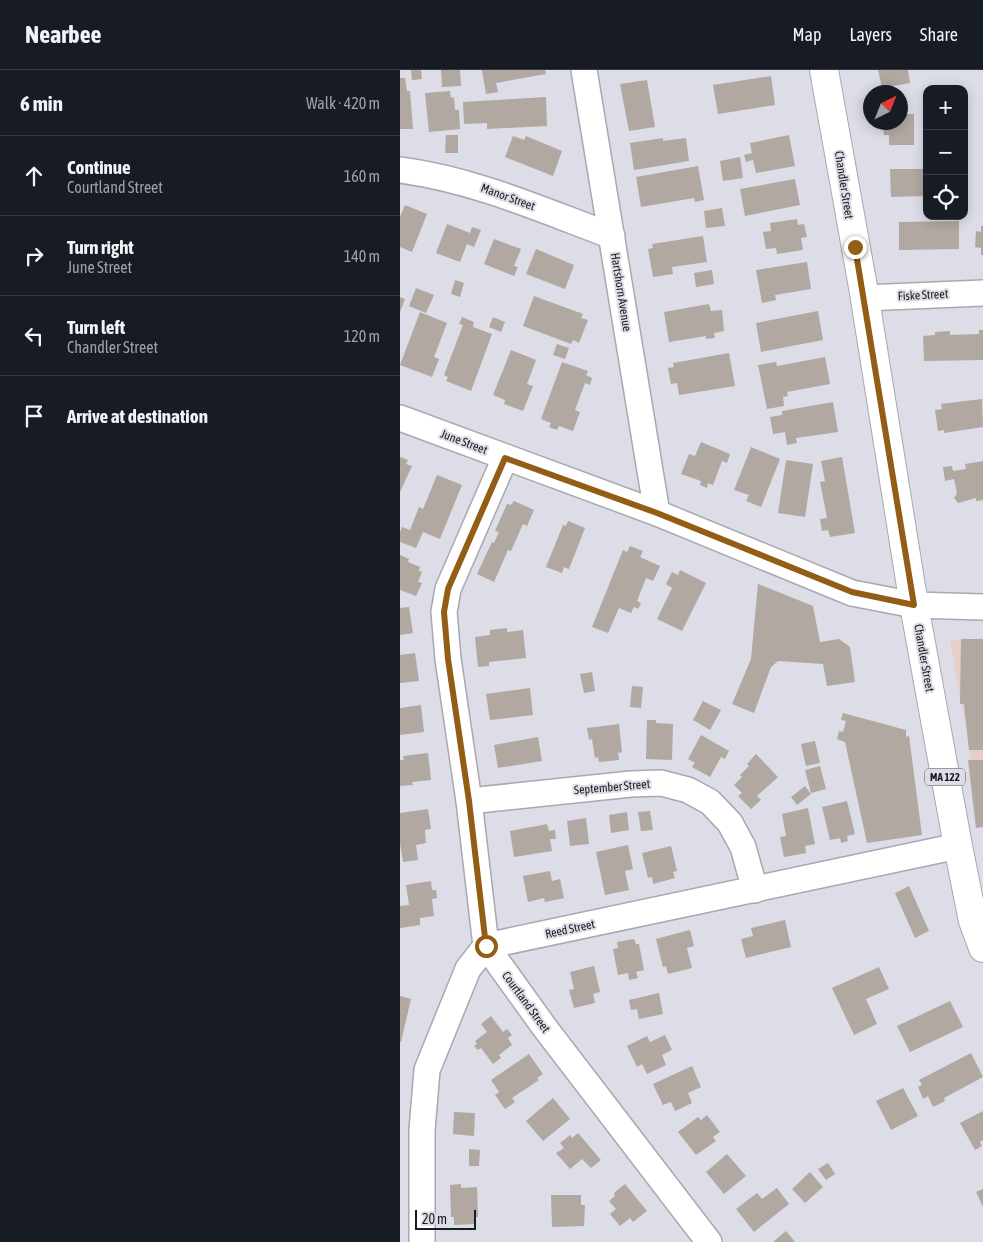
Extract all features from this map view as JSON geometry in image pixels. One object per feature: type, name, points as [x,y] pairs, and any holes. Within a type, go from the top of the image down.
[{"type":"main road","name":"Chandler Street","points":[[824,70],[864,298],[914,605],[973,921],[981,938]]},
{"type":"street","name":"Hartshorn Avenue","points":[[584,70],[657,513]]},
{"type":"street","name":"Manor Street","points":[[400,170],[443,176],[494,191],[612,236]]},
{"type":"street","name":"Fiske Street","points":[[864,298],[983,292]]},
{"type":"street","name":"June Street","points":[[400,418],[657,513],[852,592],[914,605],[983,607]]},
{"type":"street","name":"Courtland Street","points":[[505,458],[448,589],[444,612],[448,659],[469,801],[486,946],[704,1240]]},
{"type":"street","name":"September Street","points":[[469,801],[631,784],[662,783],[688,790],[710,802],[730,823],[742,847],[755,890]]},
{"type":"street","name":"Reed Street","points":[[486,946],[958,846]]},
{"type":"street","points":[[422,1242],[422,1130],[427,1070],[468,969],[486,946]]},
{"type":"shaded area","points":[[983,639],[983,824],[950,640]]},
{"type":"building","points":[[411,70],[421,70],[422,79],[412,80]]},
{"type":"building","points":[[441,70],[460,70],[461,86],[442,87]]},
{"type":"building","points":[[482,70],[545,70],[546,74],[496,83],[498,92],[486,94]]},
{"type":"building","points":[[878,70],[908,70],[910,83],[881,85]]},
{"type":"building","points":[[771,76],[775,105],[718,114],[713,85]]},
{"type":"building","points":[[400,78],[405,78],[407,91],[410,91],[413,129],[400,129]]},
{"type":"building","points":[[647,80],[655,127],[629,131],[620,84]]},
{"type":"building","points":[[450,91],[451,98],[454,97],[455,110],[459,110],[460,129],[429,132],[425,93]]},
{"type":"building","points":[[546,97],[547,126],[487,129],[487,123],[464,124],[463,102]]},
{"type":"building","points":[[908,114],[914,114],[914,145],[889,145],[889,135],[884,135],[884,130],[908,130]]},
{"type":"building","points":[[446,135],[458,135],[458,153],[445,153]]},
{"type":"building","points":[[789,135],[795,166],[756,173],[753,160],[746,162],[744,155],[752,153],[750,143]]},
{"type":"building","points":[[513,136],[524,140],[526,136],[562,151],[553,176],[505,157]]},
{"type":"building","points":[[663,138],[663,141],[686,138],[689,161],[634,170],[630,143]]},
{"type":"building","points":[[740,157],[743,178],[723,181],[720,161]]},
{"type":"building","points":[[698,166],[704,200],[695,202],[694,198],[641,207],[636,177]]},
{"type":"building","points":[[890,169],[923,169],[923,196],[891,197]]},
{"type":"building","points":[[795,179],[800,205],[745,216],[740,189]]},
{"type":"building","points":[[405,205],[427,214],[412,252],[400,247],[400,217]]},
{"type":"building","points":[[722,208],[725,226],[706,228],[704,211]]},
{"type":"building","points":[[797,219],[798,225],[804,224],[807,237],[801,238],[803,250],[777,254],[776,248],[766,249],[763,232],[771,231],[770,223]]},
{"type":"building","points":[[959,221],[959,249],[899,250],[899,222]]},
{"type":"building","points":[[447,224],[470,233],[472,227],[481,230],[474,247],[467,244],[460,262],[436,253]]},
{"type":"building","points":[[981,226],[983,226],[983,255],[981,255],[981,248],[975,247],[976,231],[981,232]]},
{"type":"building","points":[[703,236],[707,262],[672,267],[673,274],[653,277],[648,249],[653,248],[652,244]]},
{"type":"building","points":[[494,239],[521,249],[514,266],[518,267],[514,276],[484,264]]},
{"type":"building","points":[[536,249],[574,265],[565,289],[526,274]]},
{"type":"building","points":[[807,262],[811,289],[775,295],[776,300],[762,303],[756,270]]},
{"type":"building","points":[[712,270],[714,284],[696,287],[694,273]]},
{"type":"building","points":[[455,280],[464,283],[460,297],[451,294]]},
{"type":"building","points":[[416,288],[434,295],[426,313],[409,306]]},
{"type":"building","points":[[534,296],[583,314],[581,318],[588,320],[579,343],[573,340],[571,344],[523,326]]},
{"type":"building","points":[[400,297],[405,299],[400,312]]},
{"type":"building","points":[[709,304],[711,311],[722,310],[724,331],[714,333],[715,338],[706,339],[706,336],[669,342],[664,312]]},
{"type":"building","points":[[818,311],[823,340],[761,352],[756,323]]},
{"type":"building","points":[[420,312],[447,323],[434,357],[439,359],[432,377],[400,365]]},
{"type":"building","points":[[462,317],[474,322],[473,327],[492,334],[471,391],[446,381],[448,377],[444,375],[463,325],[459,324]]},
{"type":"building","points":[[493,317],[505,322],[501,332],[489,327]]},
{"type":"building","points":[[979,330],[983,330],[983,360],[924,361],[923,336],[935,335],[935,332],[950,331],[950,335],[979,334]]},
{"type":"building","points":[[557,344],[569,348],[565,359],[553,355]]},
{"type":"building","points":[[511,350],[536,360],[527,384],[533,386],[523,411],[504,404],[505,400],[493,395]]},
{"type":"building","points":[[729,353],[735,386],[679,395],[677,383],[671,384],[668,368],[674,367],[673,363]]},
{"type":"building","points":[[825,357],[830,384],[787,392],[788,396],[783,397],[784,406],[767,409],[758,365],[776,362],[777,366]]},
{"type":"building","points":[[562,362],[588,371],[586,375],[592,378],[590,385],[585,383],[575,410],[580,412],[573,431],[559,426],[557,430],[549,427],[551,423],[541,419]]},
{"type":"building","points":[[982,399],[983,427],[944,433],[944,430],[938,431],[935,410],[942,409],[941,404]]},
{"type":"building","points":[[833,402],[838,432],[796,438],[797,443],[787,445],[785,432],[773,434],[770,417],[782,415],[782,411]]},
{"type":"building","points":[[701,442],[730,454],[727,463],[722,461],[713,485],[708,483],[707,488],[700,485],[701,481],[681,474],[689,454],[695,456]]},
{"type":"building","points":[[751,447],[780,459],[761,507],[746,501],[749,495],[734,490]]},
{"type":"building","points":[[400,457],[408,460],[406,464],[412,466],[400,492]]},
{"type":"building","points":[[842,457],[855,533],[830,537],[828,530],[822,531],[820,519],[827,518],[820,482],[825,481],[821,461]]},
{"type":"building","points":[[786,460],[813,464],[805,517],[778,513]]},
{"type":"building","points":[[983,461],[983,500],[976,501],[976,498],[958,503],[954,498],[957,493],[954,479],[945,481],[943,467],[952,466],[953,471],[966,469],[965,464]]},
{"type":"building","points":[[437,475],[462,485],[440,539],[423,532],[416,548],[400,542],[402,527],[410,530],[419,507],[423,509]]},
{"type":"building","points":[[514,501],[534,510],[527,526],[523,524],[511,551],[508,550],[494,582],[477,574],[492,542],[494,543],[499,532],[495,531],[507,504],[511,505]]},
{"type":"building","points":[[568,521],[585,528],[569,569],[564,567],[562,573],[546,567],[563,525],[566,526]]},
{"type":"building","points":[[630,546],[643,551],[640,557],[660,566],[653,581],[646,578],[637,601],[641,603],[638,609],[634,607],[631,613],[619,608],[608,633],[592,627],[623,550],[627,552]]},
{"type":"building","points":[[400,555],[409,559],[408,562],[420,567],[419,571],[422,572],[418,582],[422,583],[416,596],[400,590]]},
{"type":"building","points":[[680,570],[706,583],[682,631],[657,619],[672,588],[666,584],[672,572],[678,575]]},
{"type":"building","points":[[758,584],[813,606],[820,642],[839,639],[850,647],[855,682],[827,686],[823,664],[778,661],[771,667],[754,713],[732,704],[751,659]]},
{"type":"building","points":[[409,607],[413,633],[400,635],[400,608]]},
{"type":"building","points":[[507,628],[507,632],[523,630],[526,658],[489,662],[489,666],[478,667],[475,637],[490,635],[490,630]]},
{"type":"building","points":[[961,639],[983,639],[983,750],[969,750],[964,704],[960,704]]},
{"type":"building","points":[[415,653],[419,681],[400,683],[400,655]]},
{"type":"building","points":[[592,672],[595,691],[584,693],[580,674]]},
{"type":"building","points":[[632,686],[643,687],[641,708],[630,707]]},
{"type":"building","points":[[530,688],[533,715],[490,720],[486,694]]},
{"type":"building","points":[[703,701],[721,710],[710,730],[693,720]]},
{"type":"building","points":[[421,705],[424,732],[400,735],[400,708]]},
{"type":"building","points":[[843,713],[906,730],[906,737],[909,736],[922,835],[867,843],[845,742],[837,739],[839,731],[843,732],[846,721],[841,720]]},
{"type":"building","points":[[647,720],[656,720],[656,723],[673,724],[672,760],[646,759]]},
{"type":"building","points":[[619,724],[622,752],[618,753],[619,760],[599,762],[598,757],[595,758],[592,739],[589,740],[587,728]]},
{"type":"building","points":[[701,735],[729,751],[725,759],[721,757],[710,777],[692,767],[695,763],[688,759]]},
{"type":"building","points":[[538,737],[542,761],[498,768],[494,745]]},
{"type":"building","points":[[815,741],[820,763],[806,766],[801,744]]},
{"type":"building","points":[[428,753],[431,780],[412,782],[413,785],[400,786],[400,760],[404,760],[403,756]]},
{"type":"building","points":[[756,754],[778,777],[757,796],[761,800],[751,809],[738,796],[742,793],[734,785],[742,777],[740,775],[749,766],[747,764]]},
{"type":"building","points":[[968,760],[983,760],[983,827],[976,828]]},
{"type":"building","points":[[820,766],[826,789],[811,793],[805,770]]},
{"type":"building","points":[[805,786],[811,794],[797,805],[791,797]]},
{"type":"building","points":[[847,801],[855,834],[847,836],[848,841],[841,843],[840,838],[830,840],[822,807]]},
{"type":"building","points":[[808,808],[815,844],[805,846],[806,853],[784,857],[780,837],[786,836],[782,814]]},
{"type":"building","points":[[428,809],[431,829],[425,830],[426,843],[416,845],[418,860],[403,862],[400,843],[400,813]]},
{"type":"building","points":[[650,811],[653,830],[641,831],[638,812]]},
{"type":"building","points":[[627,812],[629,830],[611,833],[609,815]]},
{"type":"building","points":[[586,818],[589,844],[570,846],[567,821]]},
{"type":"building","points":[[547,824],[549,831],[555,830],[556,839],[550,839],[552,851],[514,857],[510,831]]},
{"type":"building","points":[[628,845],[633,869],[625,871],[629,890],[605,895],[596,852]]},
{"type":"building","points":[[671,846],[677,871],[673,872],[675,878],[653,884],[652,877],[648,878],[642,853]]},
{"type":"building","points":[[550,871],[552,881],[560,879],[564,898],[545,902],[544,898],[528,902],[523,876]]},
{"type":"building","points":[[431,881],[432,890],[436,890],[437,898],[432,899],[434,916],[420,918],[420,925],[400,928],[400,906],[409,905],[406,885]]},
{"type":"building","points":[[909,886],[929,931],[915,938],[895,893]]},
{"type":"building","points":[[785,920],[791,947],[746,958],[741,939],[753,936],[751,928]]},
{"type":"building","points":[[690,930],[694,946],[687,948],[692,968],[668,974],[666,966],[663,967],[656,939]]},
{"type":"building","points":[[634,939],[636,944],[639,944],[644,970],[636,972],[638,978],[629,980],[628,973],[618,975],[613,949],[618,948],[617,942]]},
{"type":"building","points":[[594,966],[600,992],[593,994],[595,1003],[574,1008],[569,990],[574,989],[570,972]]},
{"type":"building","points":[[879,967],[889,989],[866,999],[877,1024],[854,1035],[832,988]]},
{"type":"building","points":[[659,993],[663,1014],[639,1019],[637,1009],[631,1010],[629,1000]]},
{"type":"building","points":[[400,996],[411,999],[401,1042],[400,1042]]},
{"type":"building","points":[[950,1001],[963,1027],[910,1052],[897,1026]]},
{"type":"building","points":[[491,1016],[503,1032],[507,1029],[512,1035],[508,1038],[512,1045],[499,1055],[501,1058],[493,1064],[481,1048],[478,1050],[474,1046],[477,1044],[475,1041],[487,1032],[481,1024]]},
{"type":"building","points":[[665,1035],[672,1050],[662,1055],[666,1065],[647,1074],[642,1064],[637,1067],[627,1046],[647,1036],[650,1042]]},
{"type":"building","points":[[971,1053],[983,1077],[944,1098],[945,1101],[933,1107],[928,1096],[923,1099],[918,1087],[922,1085],[919,1080]]},
{"type":"building","points":[[529,1054],[543,1074],[537,1078],[539,1080],[512,1098],[515,1102],[505,1109],[495,1095],[499,1092],[491,1080]]},
{"type":"building","points":[[692,1066],[701,1087],[688,1093],[692,1103],[675,1111],[671,1102],[663,1105],[653,1084]]},
{"type":"building","points":[[903,1088],[918,1116],[891,1130],[876,1101]]},
{"type":"building","points":[[553,1098],[570,1119],[543,1141],[526,1121]]},
{"type":"building","points":[[983,1111],[983,1140],[980,1142],[982,1146],[975,1150],[960,1123]]},
{"type":"building","points":[[454,1112],[475,1113],[474,1136],[453,1134]]},
{"type":"building","points":[[707,1115],[720,1132],[713,1137],[716,1141],[696,1155],[678,1132],[698,1117],[701,1120]]},
{"type":"building","points":[[578,1133],[601,1160],[591,1168],[582,1159],[570,1169],[556,1153],[564,1148],[560,1143],[570,1135],[572,1138]]},
{"type":"building","points":[[469,1149],[480,1150],[479,1166],[469,1166]]},
{"type":"building","points":[[727,1154],[746,1176],[724,1194],[706,1172]]},
{"type":"building","points":[[828,1163],[835,1174],[826,1180],[818,1169]]},
{"type":"building","points":[[810,1172],[823,1187],[805,1203],[792,1189]]},
{"type":"building","points":[[461,1184],[461,1188],[477,1187],[478,1217],[475,1217],[475,1224],[454,1225],[454,1217],[451,1217],[450,1185]]},
{"type":"building","points":[[625,1184],[647,1211],[633,1222],[630,1218],[620,1226],[610,1214],[616,1209],[609,1201],[615,1196],[614,1193]]},
{"type":"building","points":[[777,1188],[789,1204],[754,1232],[736,1209],[757,1193],[762,1199]]},
{"type":"building","points":[[983,1189],[983,1207],[976,1192]]},
{"type":"building","points":[[551,1195],[581,1195],[581,1205],[585,1205],[584,1226],[552,1227]]},
{"type":"building","points":[[786,1231],[795,1242],[773,1242]]},
{"type":"route","points":[[486,946],[469,801],[448,659],[444,612],[448,589],[505,458],[657,513],[852,592],[914,605],[855,247]]}]
